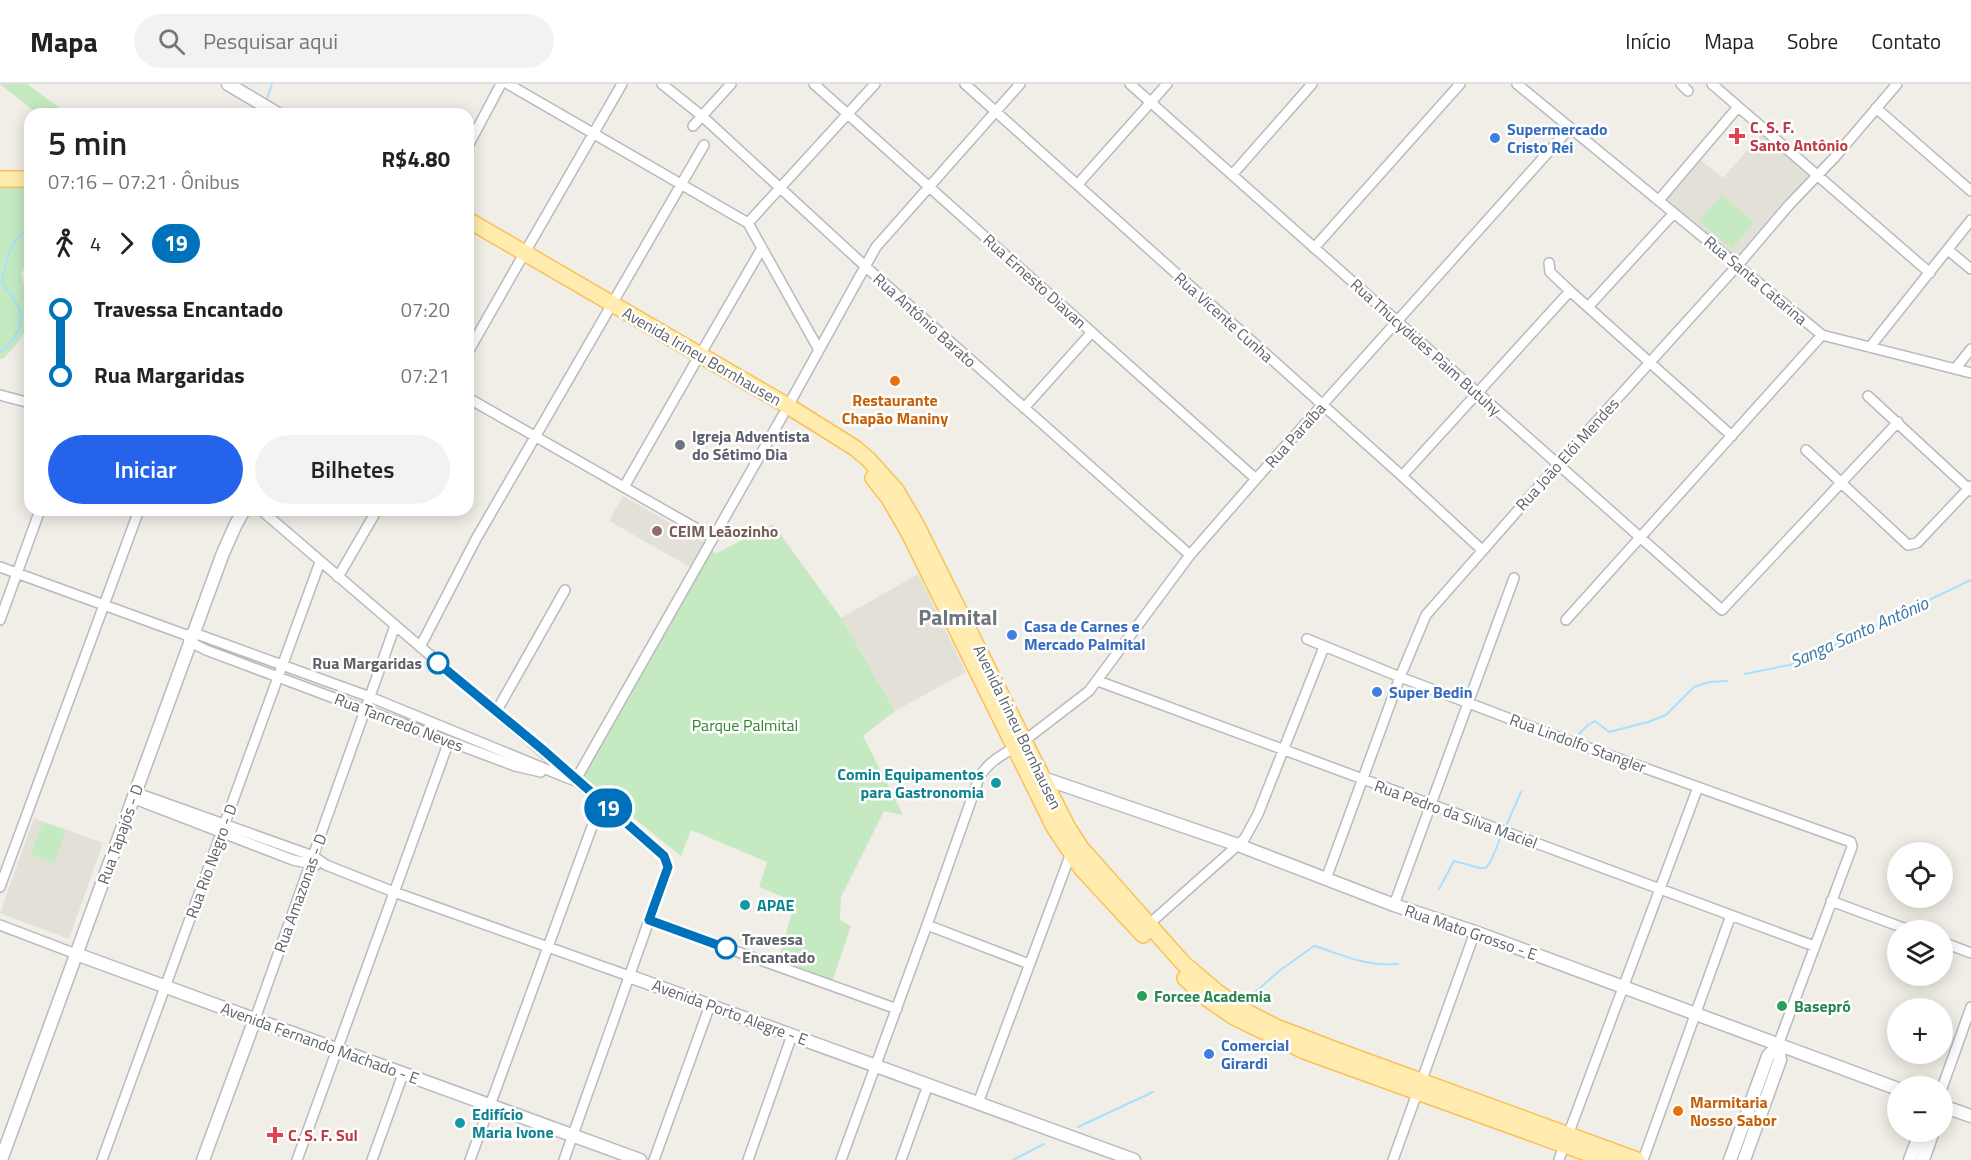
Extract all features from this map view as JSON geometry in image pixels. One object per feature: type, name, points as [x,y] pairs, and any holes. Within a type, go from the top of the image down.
[{"type":"main road","points":[[0,179],[24,179]]},
{"type":"main road","name":"Avenida Irineu Bornhausen","points":[[474,224],[523,257]]},
{"type":"main road","name":"Avenida Irineu Bornhausen","points":[[474,231],[523,257],[785,410],[862,466],[888,497],[908,531],[1037,780],[1068,828],[1176,970],[1208,999],[1234,1017],[1315,1056],[1419,1087],[1566,1140]]},
{"type":"main road","name":"Avenida Irineu Bornhausen","points":[[1037,780],[1054,826],[1071,853],[1145,929]]},
{"type":"main road","points":[[1566,1140],[1606,1160]]},
{"type":"main road","points":[[1566,1140],[1638,1160]]},
{"type":"street","points":[[228,84],[268,108]]},
{"type":"street","points":[[474,135],[501,84]]},
{"type":"street","points":[[508,84],[748,223],[819,350]]},
{"type":"street","points":[[474,342],[622,84]]},
{"type":"street","name":"Rua Antônio Barato","points":[[662,84],[702,116],[866,267],[1190,555]]},
{"type":"street","points":[[693,126],[731,84]]},
{"type":"street","name":"Rua Ernesto Diavan","points":[[814,84],[1256,478]]},
{"type":"street","points":[[748,223],[875,84]]},
{"type":"street","name":"Rua Vicente Cunha","points":[[964,84],[1078,184],[1482,550]]},
{"type":"street","points":[[575,781],[876,247],[1020,84]]},
{"type":"street","name":"Rua Thucydides Paim Butuhy","points":[[1130,84],[1722,610],[1841,482]]},
{"type":"street","points":[[1078,184],[1167,84]]},
{"type":"street","points":[[1232,175],[1312,84]]},
{"type":"street","points":[[1314,248],[1460,84]]},
{"type":"street","name":"Rua Santa Catarina","points":[[1517,84],[1822,335],[1842,342],[1971,373]]},
{"type":"street","points":[[1681,84],[1689,91]]},
{"type":"street","points":[[1712,84],[1930,273]]},
{"type":"street","name":"Rua João Elói Mendes","points":[[1326,879],[1400,677],[1426,615],[1897,84]]},
{"type":"street","points":[[1659,200],[1738,107]]},
{"type":"street","points":[[1876,108],[1971,191]]},
{"type":"street","name":"Rua Paraíba","points":[[841,1160],[983,769],[1019,745],[1089,691],[1190,555],[1256,478],[1569,129]]},
{"type":"street","points":[[420,647],[476,539],[704,145]]},
{"type":"street","points":[[1588,307],[1674,213]]},
{"type":"street","points":[[1870,347],[1971,220]]},
{"type":"street","points":[[624,487],[762,248]]},
{"type":"street","points":[[1948,250],[1971,269]]},
{"type":"street","points":[[1549,263],[1550,272],[1570,291],[1732,436]]},
{"type":"street","points":[[1402,476],[1570,291]]},
{"type":"street","points":[[1024,408],[1092,332]]},
{"type":"street","points":[[1566,620],[1822,335]]},
{"type":"street","points":[[1955,369],[1971,349]]},
{"type":"street","points":[[0,395],[24,401]]},
{"type":"street","points":[[1806,450],[1908,545],[1917,543],[1970,489],[1868,396]]},
{"type":"street","points":[[474,401],[713,538]]},
{"type":"street","points":[[1841,482],[1898,422]]},
{"type":"street","points":[[0,621],[38,516]]},
{"type":"street","points":[[0,888],[137,516]]},
{"type":"street","name":"Rua Tapajós - D","points":[[1,1160],[190,637],[227,543],[241,516]]},
{"type":"street","points":[[268,516],[664,856],[668,867],[564,1160]]},
{"type":"street","points":[[338,578],[374,516]]},
{"type":"street","name":"Rua Rio Negro - D","points":[[102,1160],[320,562]]},
{"type":"street","name":"Rua Tancredo Neves","points":[[0,567],[190,637],[279,676],[515,766],[575,781]]},
{"type":"street","points":[[1394,905],[1514,578]]},
{"type":"street","points":[[496,712],[564,590]]},
{"type":"street","name":"Rua Amazonas - D","points":[[203,1160],[396,626]]},
{"type":"street","name":"Rua Tancredo Neves","points":[[190,637],[283,665],[575,781]]},
{"type":"street","name":"Rua Lindolfo Stangler","points":[[1307,639],[1400,677],[1851,842],[1852,847],[1831,901]]},
{"type":"street","points":[[1145,929],[1245,838],[1258,814],[1324,647]]},
{"type":"street","name":"Rua Pedro da Silva Maciel","points":[[1098,681],[1814,946]]},
{"type":"street","points":[[297,1160],[449,741]]},
{"type":"street","points":[[532,764],[542,749]]},
{"type":"street","name":"Rua Mato Grosso - E","points":[[1037,780],[1238,845],[1394,905],[1475,932],[1887,1085]]},
{"type":"street","points":[[1559,1160],[1698,787]]},
{"type":"street","name":"Avenida Porto Alegre - E","points":[[133,795],[225,823],[311,860]]},
{"type":"street","name":"Avenida Porto Alegre - E","points":[[133,795],[221,834],[326,865],[394,892],[1134,1160]]},
{"type":"street","points":[[470,1160],[601,802]]},
{"type":"street","points":[[978,1103],[1071,853]]},
{"type":"street","points":[[1744,1160],[1768,1056],[1778,1045],[1831,901],[1887,922]]},
{"type":"street","points":[[1643,1160],[1731,915]]},
{"type":"street","points":[[649,920],[897,1009]]},
{"type":"street","name":"Avenida Fernando Machado - E","points":[[0,925],[640,1160]]},
{"type":"street","points":[[927,925],[1029,964]]},
{"type":"street","points":[[1394,1160],[1475,932]]},
{"type":"street","points":[[1953,946],[1971,953]]},
{"type":"street","points":[[654,1160],[710,1005]]},
{"type":"street","points":[[1946,1076],[1971,1007]]},
{"type":"street","points":[[748,1160],[792,1035]]},
{"type":"street","points":[[372,1160],[403,1074]]},
{"type":"street","points":[[901,1160],[928,1085]]},
{"type":"street","points":[[1953,1109],[1971,1116]]},
{"type":"street","points":[[1730,1160],[1753,1117]]},
{"type":"street","points":[[1910,1160],[1917,1142]]},
{"type":"street","points":[[1923,1160],[1929,1142]]},
{"type":"shaded area","points":[[1764,131],[1813,174],[1738,261],[1665,198],[1699,159],[1723,178]]},
{"type":"shaded area","name":"CEIM Leãozinho","points":[[623,496],[704,542],[690,567],[609,521]]},
{"type":"shaded area","points":[[918,574],[966,672],[895,711],[841,618]]},
{"type":"shaded area","points":[[34,818],[103,843],[69,939],[0,913]]},
{"type":"green space","points":[[0,84],[27,84],[60,108],[30,108]]},
{"type":"green space","points":[[0,180],[24,181],[24,266],[21,274],[24,284],[24,333],[4,358],[0,359]]},
{"type":"green space","points":[[1722,195],[1754,222],[1732,249],[1699,221]]},
{"type":"green space","name":"Parque Palmital","points":[[773,524],[841,618],[895,711],[863,736],[903,815],[884,811],[841,897],[840,920],[851,926],[832,982],[778,961],[795,902],[759,887],[767,862],[691,830],[681,856],[582,776],[710,551],[717,553]]},
{"type":"green space","points":[[43,822],[66,830],[54,863],[31,854]]},
{"type":"waterway","points":[[267,99],[272,84]]},
{"type":"waterway","points":[[0,352],[14,338],[21,319],[19,307],[2,283],[12,246],[24,232]]},
{"type":"waterway","name":"Sanga Santo Antônio","points":[[1745,674],[1798,663],[1971,580]]},
{"type":"waterway","name":"Sanga Santo Antônio","points":[[1577,736],[1595,721],[1609,732],[1648,722],[1666,715],[1694,687],[1709,682],[1727,681]]},
{"type":"waterway","name":"Sanga Santo Antônio","points":[[1506,826],[1521,792]]},
{"type":"waterway","name":"Sanga Santo Antônio","points":[[1439,889],[1454,861],[1486,868],[1501,836]]},
{"type":"waterway","name":"Sanga Santo Antônio","points":[[1245,998],[1314,946],[1355,960],[1375,964],[1398,964]]},
{"type":"waterway","name":"Sanga Santo Antônio","points":[[1078,1127],[1153,1092]]},
{"type":"waterway","name":"Sanga Santo Antônio","points":[[1013,1160],[1044,1144]]},
{"type":"bus line","name":"19","points":[[438,663],[542,749],[575,781],[664,856],[668,867],[649,920],[726,948]]},
{"type":"place","name":"C. S. F. Santo Antônio","points":[[1737,136]]},
{"type":"place","name":"Supermercado Cristo Rei","points":[[1495,138]]},
{"type":"place","name":"Restaurante Chapão Maniny","points":[[895,381]]},
{"type":"place","name":"Igreja Adventista do Sétimo Dia","points":[[680,445]]},
{"type":"place","name":"CEIM Leãozinho","points":[[657,531]]},
{"type":"place","name":"Casa de Carnes e Mercado Palmital","points":[[1012,635]]},
{"type":"place","name":"Rua Margaridas","points":[[438,663]]},
{"type":"place","name":"Super Bedin","points":[[1377,692]]},
{"type":"place","name":"Comin Equipamentos para Gastronomia","points":[[996,783]]},
{"type":"place","name":"APAE","points":[[745,905]]},
{"type":"place","name":"Travessa Encantado","points":[[726,948]]},
{"type":"place","name":"Forcee Academia","points":[[1142,996]]},
{"type":"place","name":"Basepró","points":[[1782,1006]]},
{"type":"place","name":"Comercial Girardi","points":[[1209,1054]]},
{"type":"place","name":"Marmitaria Nosso Sabor","points":[[1678,1111]]},
{"type":"place","name":"Edifício Maria Ivone","points":[[460,1123]]},
{"type":"place","name":"C. S. F. Sul","points":[[275,1135]]},
{"type":"district","name":"Palmital","points":[[958,617]]}]
